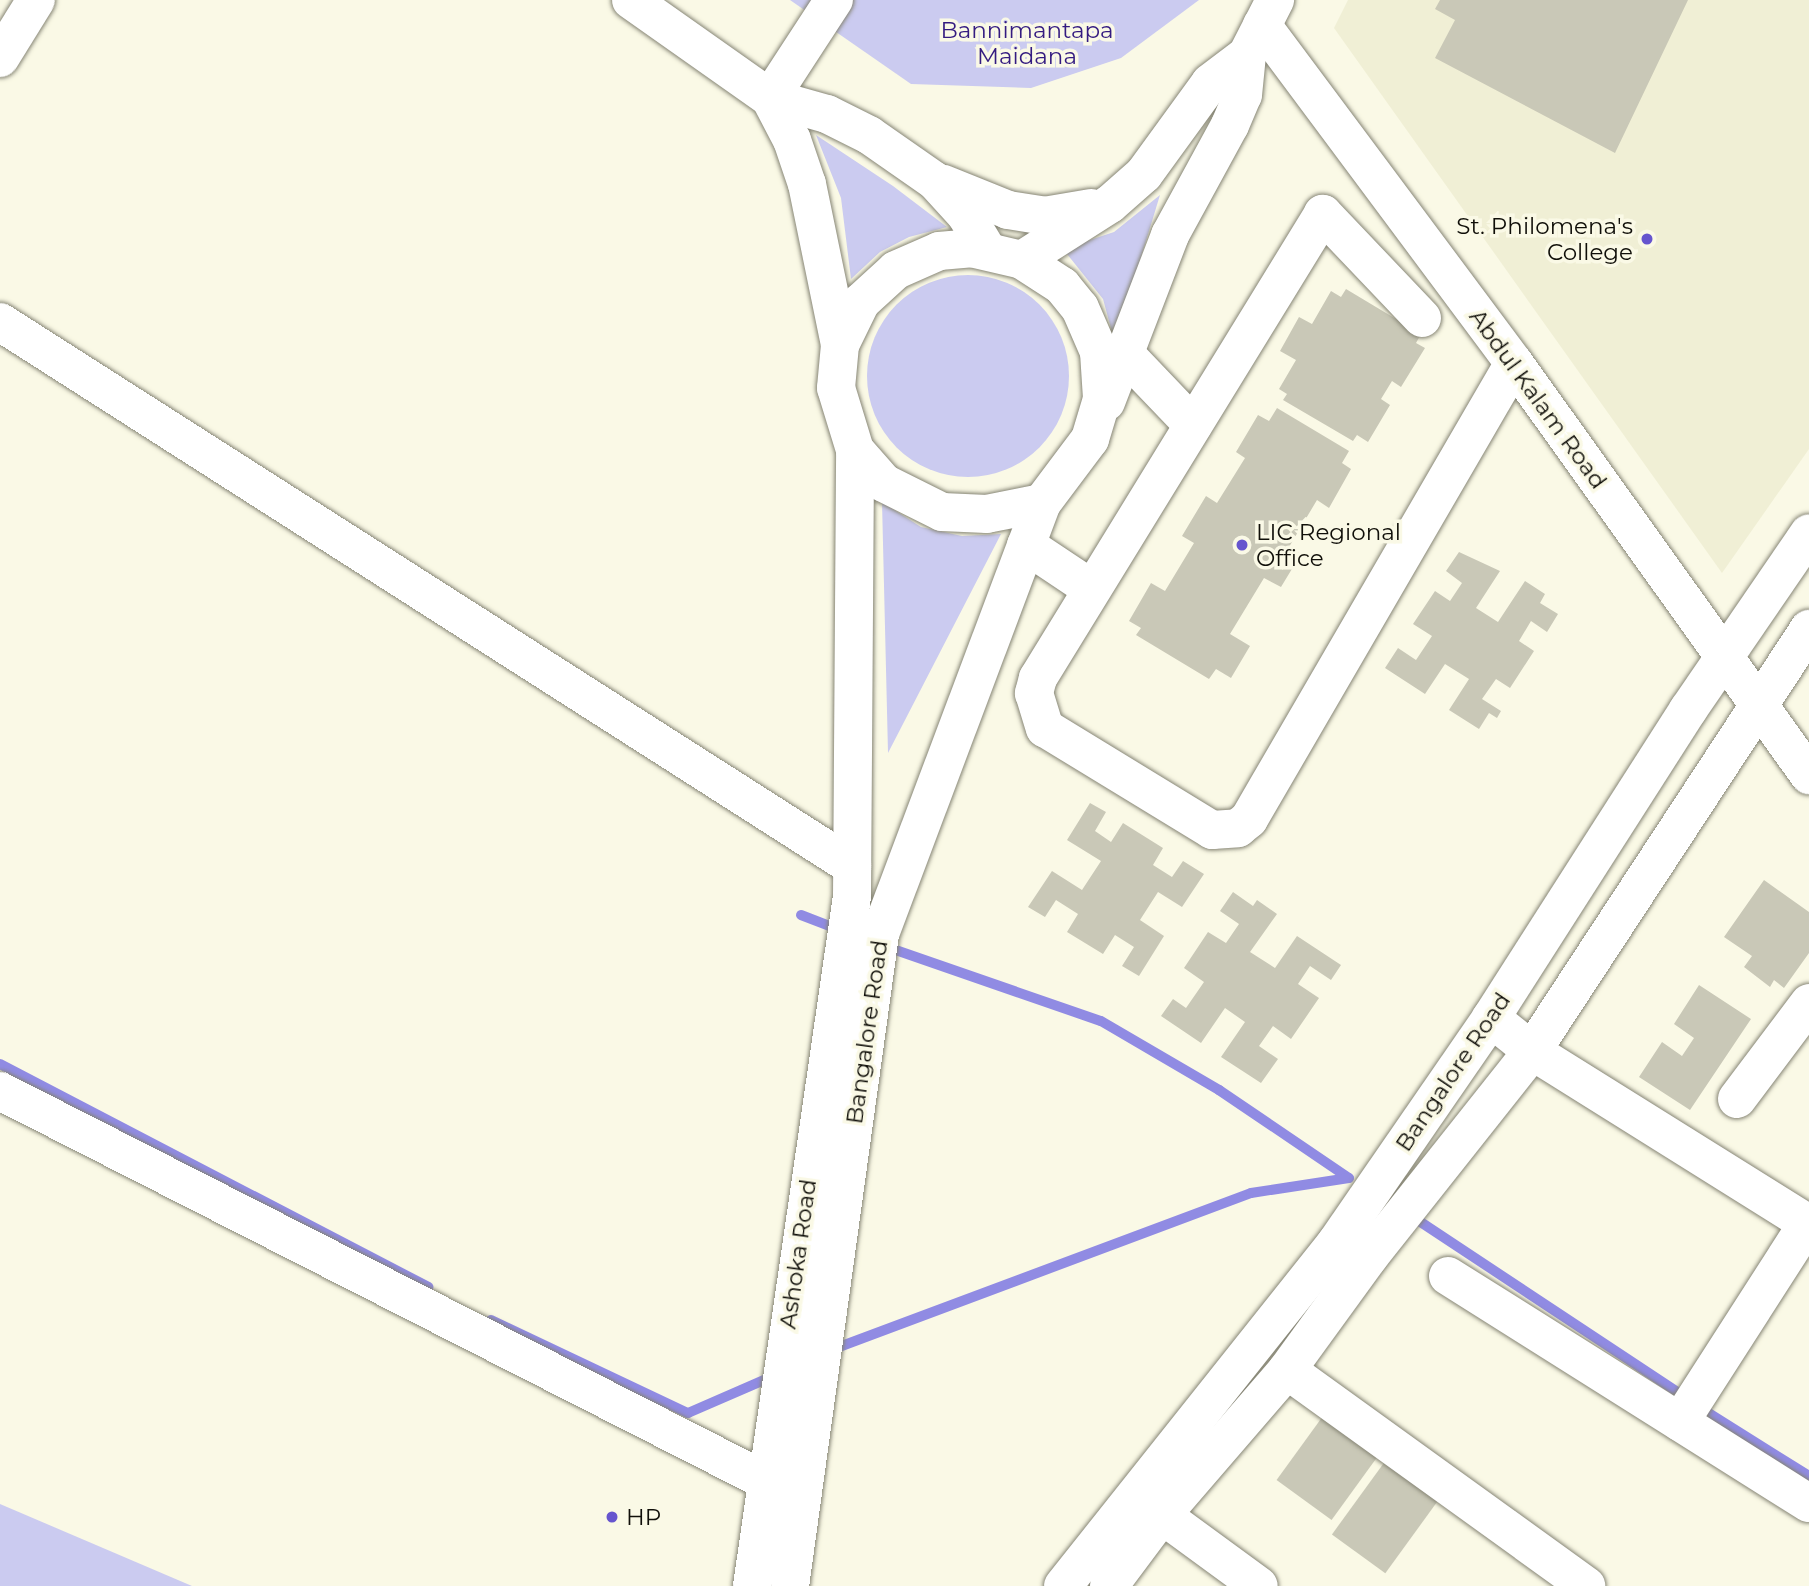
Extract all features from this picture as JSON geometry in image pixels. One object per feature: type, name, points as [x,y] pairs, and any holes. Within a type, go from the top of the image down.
[{"type":"main road","points":[[0,58],[36,0]]},
{"type":"main road","points":[[631,0],[770,98],[827,114],[869,135],[935,181],[1004,255],[1062,286],[1080,308],[1100,352],[1102,399],[1090,439]]},
{"type":"main road","points":[[770,98],[834,0]]},
{"type":"main road","points":[[840,345],[861,302],[896,270],[939,251],[1004,255],[1110,204],[1144,174],[1210,83],[1261,27]]},
{"type":"main road","points":[[1090,439],[1126,355],[1170,235],[1230,125],[1242,95],[1261,27]]},
{"type":"main road","name":"Abdul Kalam Road","points":[[1261,27],[1514,363],[1723,659],[1809,775]]},
{"type":"main road","points":[[770,98],[792,140],[807,184],[840,345],[836,388],[855,450],[852,866],[862,941]]},
{"type":"main road","points":[[935,181],[1008,210],[1044,216],[1110,204]]},
{"type":"main road","points":[[1422,318],[1323,214],[1038,678],[1034,692],[1045,728],[1212,830],[1238,828],[1250,819],[1514,363]]},
{"type":"main road","points":[[0,321],[852,866]]},
{"type":"main road","points":[[1126,355],[1193,425]]},
{"type":"main road","name":"Bangalore Road","points":[[790,1586],[821,1354],[862,941],[1042,503],[1090,439]]},
{"type":"main road","points":[[855,450],[884,483],[942,512],[988,514],[1042,503]]},
{"type":"main road","name":"Bangalore Road","points":[[1069,1584],[1287,1370],[1353,1250],[1396,1155],[1491,1018],[1723,659],[1809,533]]},
{"type":"main road","points":[[1026,545],[1092,589]]},
{"type":"main road","name":"Bangalore Road","points":[[1109,1586],[1148,1505],[1250,1356],[1353,1250],[1436,1174],[1532,1051],[1809,629]]},
{"type":"main road","name":"Ashoka Road","points":[[752,1586],[830,1026],[862,941]]},
{"type":"main road","points":[[1737,1099],[1805,1015]]},
{"type":"main road","points":[[1491,1018],[1532,1051],[1808,1223],[1680,1422]]},
{"type":"main road","points":[[0,1091],[766,1481]]},
{"type":"main road","points":[[1448,1276],[1809,1503]]},
{"type":"main road","points":[[1287,1370],[1586,1586]]},
{"type":"main road","points":[[1148,1505],[1259,1586]]},
{"type":"shaded area","name":"St. Philomena's College","points":[[1348,0],[1809,0],[1809,449],[1722,573],[1334,28]]},
{"type":"green space","name":"Bannimantapa Maidana","points":[[790,0],[1199,0],[1121,58],[1031,88],[911,84]]},
{"type":"green space","points":[[816,135],[893,186],[947,227],[909,237],[880,252],[851,279],[841,198]]},
{"type":"green space","points":[[1160,195],[1138,267],[1112,332],[1103,299],[1063,249],[1114,232]]},
{"type":"green space","points":[[968,275],[1007,283],[1024,292],[1039,305],[1052,320],[1061,337],[1069,376],[1061,415],[1052,432],[1039,447],[1024,460],[1007,469],[968,477],[929,469],[912,460],[897,447],[884,432],[875,415],[867,376],[875,337],[884,320],[897,305],[912,292],[929,283]]},
{"type":"green space","points":[[882,502],[921,527],[962,536],[1001,534],[888,753]]},
{"type":"green space","points":[[0,1504],[192,1586],[0,1586]]},
{"type":"building","name":"St. Philomena's College","points":[[1440,0],[1688,0],[1615,153],[1435,58],[1455,20],[1435,9]]},
{"type":"building","points":[[1346,289],[1421,334],[1416,343],[1425,348],[1401,387],[1392,381],[1381,399],[1390,405],[1368,442],[1357,435],[1353,441],[1283,400],[1287,394],[1279,389],[1296,360],[1280,351],[1299,317],[1312,324],[1331,291],[1341,297]]},
{"type":"building","name":"LIC Regional Office","points":[[1277,408],[1349,451],[1342,463],[1351,469],[1329,508],[1317,500],[1289,547],[1301,554],[1281,587],[1264,578],[1230,634],[1250,646],[1231,678],[1216,669],[1209,679],[1136,635],[1141,628],[1129,621],[1151,583],[1165,591],[1194,543],[1182,536],[1206,496],[1217,503],[1245,458],[1236,452],[1258,415],[1269,421]]},
{"type":"building","points":[[1459,552],[1500,571],[1476,608],[1498,622],[1525,581],[1545,594],[1540,603],[1558,614],[1547,632],[1531,621],[1519,641],[1534,651],[1510,688],[1496,679],[1482,699],[1501,711],[1497,718],[1489,713],[1479,729],[1449,710],[1469,679],[1445,664],[1425,694],[1385,668],[1398,648],[1416,660],[1432,636],[1413,624],[1435,591],[1450,601],[1462,583],[1446,571]]},
{"type":"building","points":[[1090,803],[1106,812],[1095,831],[1111,842],[1123,823],[1163,848],[1153,865],[1172,877],[1183,861],[1204,874],[1182,907],[1158,892],[1140,920],[1164,936],[1139,976],[1122,966],[1134,947],[1115,935],[1103,954],[1067,932],[1078,914],[1056,900],[1045,917],[1028,907],[1052,871],[1082,890],[1101,861],[1067,840]]},
{"type":"building","points":[[1764,880],[1809,912],[1809,953],[1784,988],[1774,980],[1770,987],[1744,967],[1752,956],[1724,937]]},
{"type":"building","points":[[1233,892],[1253,906],[1257,900],[1277,914],[1250,952],[1275,968],[1297,936],[1341,965],[1331,980],[1310,966],[1298,984],[1319,998],[1291,1039],[1273,1026],[1259,1046],[1278,1059],[1261,1083],[1221,1057],[1245,1022],[1225,1008],[1201,1043],[1161,1016],[1173,999],[1186,1008],[1204,982],[1184,968],[1208,932],[1226,943],[1239,924],[1220,911]]},
{"type":"building","points":[[1699,985],[1751,1019],[1690,1110],[1639,1077],[1662,1042],[1682,1056],[1694,1038],[1674,1024]]},
{"type":"building","points":[[1323,1416],[1378,1456],[1332,1520],[1277,1480]]},
{"type":"building","points":[[1386,1460],[1439,1499],[1385,1573],[1332,1534]]},
{"type":"waterway","points":[[801,915],[840,930]]},
{"type":"waterway","points":[[887,947],[1101,1021],[1219,1090],[1349,1178]]},
{"type":"waterway","points":[[0,1064],[428,1287]]},
{"type":"waterway","points":[[831,1350],[1251,1193],[1349,1178]]},
{"type":"waterway","points":[[1410,1215],[1686,1398]]},
{"type":"waterway","points":[[491,1320],[688,1413],[773,1376]]},
{"type":"waterway","points":[[1699,1407],[1809,1476]]},
{"type":"place","name":"St. Philomena's College","points":[[1647,239]]},
{"type":"place","name":"LIC Regional Office","points":[[1242,545]]},
{"type":"place","name":"HP","points":[[612,1517]]}]
